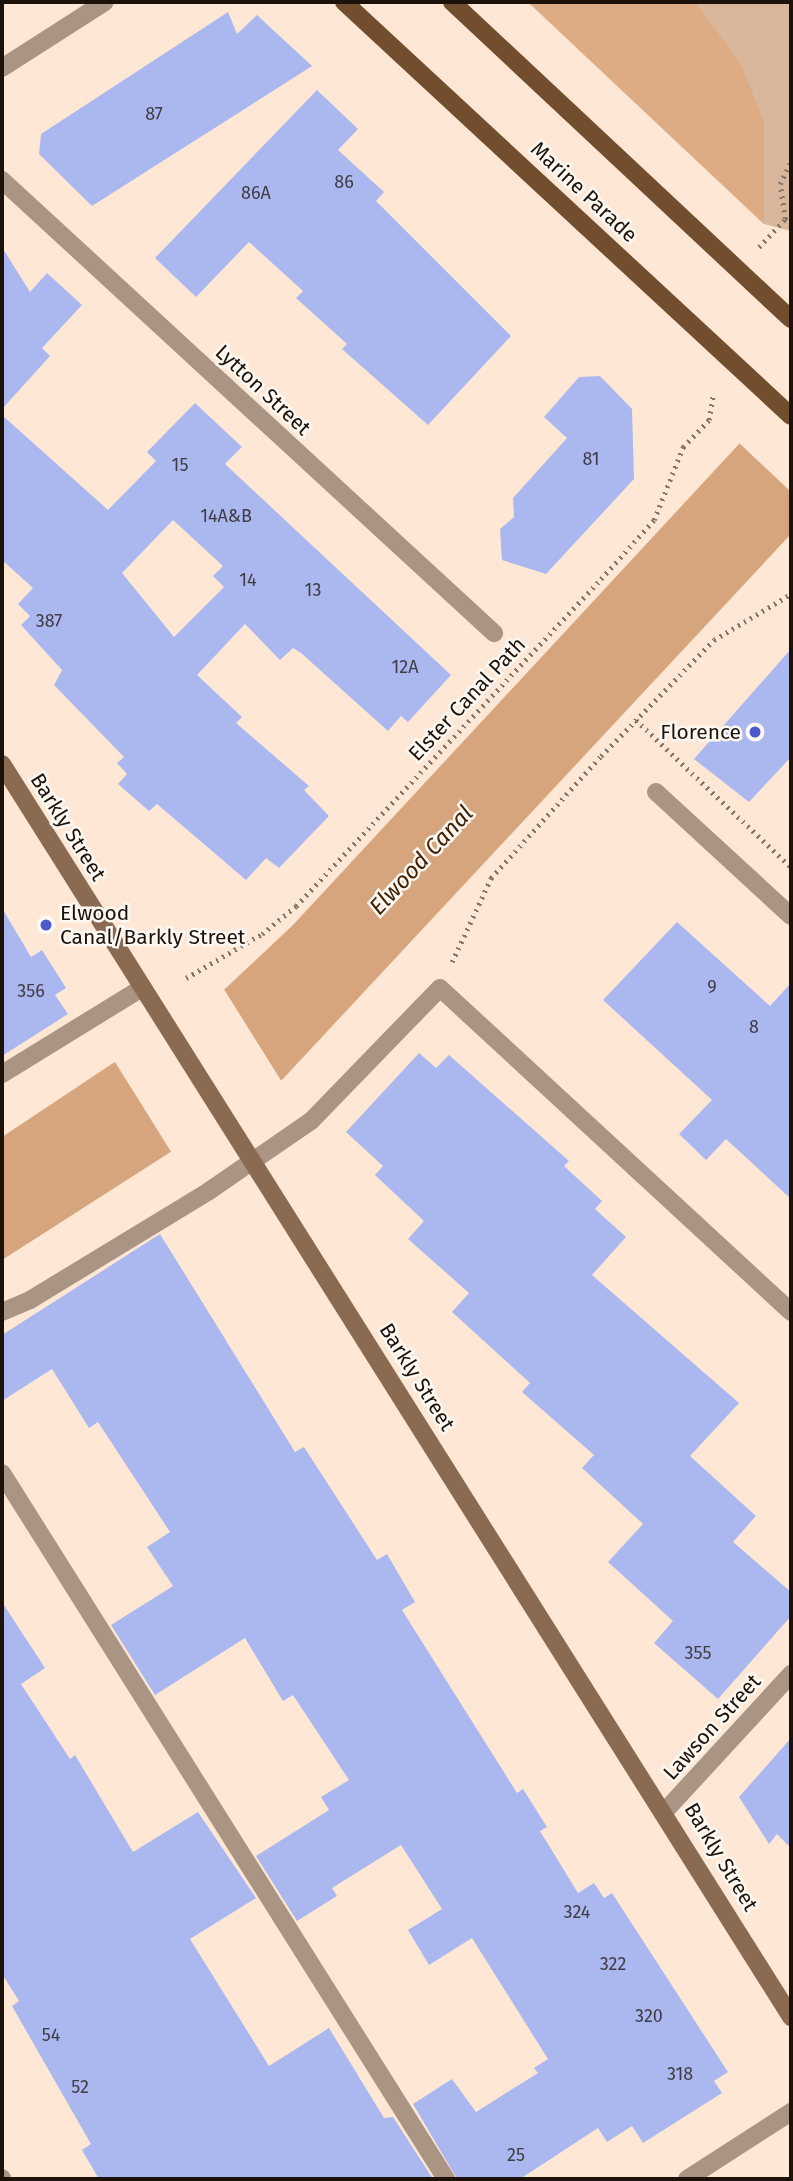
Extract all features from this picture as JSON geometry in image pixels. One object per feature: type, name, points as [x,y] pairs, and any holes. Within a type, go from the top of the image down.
[{"type":"main road","name":"Marine Parade","points":[[344,2],[791,416]]},
{"type":"main road","points":[[452,2],[791,319]]},
{"type":"main road","name":"Barkly Street","points":[[2,764],[159,1016],[666,1811],[791,2017]]},
{"type":"street","points":[[2,68],[105,2]]},
{"type":"street","name":"Lytton Street","points":[[2,180],[494,633]]},
{"type":"street","points":[[656,792],[791,916]]},
{"type":"street","points":[[2,1074],[142,988]]},
{"type":"street","points":[[2,1311],[30,1300],[253,1161],[312,1121],[439,988],[791,1312]]},
{"type":"street","points":[[2,1473],[446,2179]]},
{"type":"street","name":"Lawson Street","points":[[666,1811],[791,1674]]},
{"type":"street","points":[[687,2179],[791,2112]]},
{"type":"path","points":[[791,161],[780,184],[785,219],[791,225]]},
{"type":"path","points":[[738,270],[785,219]]},
{"type":"path","name":"Elster Canal Path","points":[[186,978],[262,934],[296,906],[601,579],[654,520],[683,447],[709,420],[713,395]]},
{"type":"path","points":[[439,988],[491,878],[636,720],[714,640],[791,594]]},
{"type":"path","points":[[636,720],[791,867]]},
{"type":"shaded area","points":[[528,2],[791,2],[791,231],[764,224]]},
{"type":"shaded area","points":[[528,2],[695,2],[741,64],[764,122],[764,224]]},
{"type":"water","name":"Elwood Canal","points":[[791,388],[791,534],[280,1082],[2,1260],[2,1137],[226,988],[293,925]]},
{"type":"pier","points":[[791,385],[791,492],[737,441]]},
{"type":"pier","points":[[222,986],[283,1084],[172,1153],[111,1055]]},
{"type":"building","points":[[228,12],[237,34],[257,15],[312,66],[92,206],[39,154],[41,134]]},
{"type":"building","points":[[317,90],[358,129],[338,150],[384,192],[376,201],[511,336],[428,425],[342,349],[347,344],[296,298],[303,291],[249,242],[196,297],[155,258]]},
{"type":"building","points":[[2,247],[30,292],[47,273],[82,305],[42,348],[50,356],[2,409]]},
{"type":"building","points":[[600,376],[632,409],[634,479],[546,574],[502,560],[500,529],[514,517],[513,498],[567,438],[544,417],[579,377]]},
{"type":"building","points":[[195,403],[242,447],[225,464],[451,675],[408,722],[401,716],[388,731],[301,653],[293,648],[280,660],[245,624],[197,675],[242,717],[236,723],[309,786],[304,790],[329,816],[279,868],[266,858],[246,880],[157,804],[149,811],[118,784],[127,774],[117,763],[124,757],[54,685],[62,670],[21,625],[30,616],[18,604],[33,588],[2,560],[2,415],[108,510],[156,461],[147,452]],"holes":[[[173,520],[223,566],[213,576],[224,587],[174,637],[122,573]]]},
{"type":"building","name":"Florence","points":[[791,649],[791,757],[749,802],[694,759]]},
{"type":"building","points":[[2,908],[31,957],[42,950],[66,988],[55,995],[68,1014],[2,1056]]},
{"type":"building","points":[[677,922],[770,1006],[791,983],[791,1199],[726,1139],[706,1160],[679,1134],[712,1100],[603,1000]]},
{"type":"building","points":[[419,1053],[436,1068],[449,1055],[569,1161],[564,1166],[602,1201],[595,1209],[626,1237],[592,1275],[739,1403],[690,1456],[756,1516],[733,1542],[791,1592],[791,1616],[718,1699],[654,1643],[673,1621],[608,1562],[643,1524],[582,1468],[594,1455],[522,1392],[530,1383],[452,1312],[469,1293],[408,1239],[424,1221],[375,1175],[383,1166],[346,1132]]},
{"type":"building","points":[[160,1234],[295,1452],[304,1447],[377,1560],[387,1554],[415,1602],[402,1610],[517,1793],[523,1789],[547,1827],[540,1831],[578,1893],[594,1883],[604,1898],[612,1893],[728,2072],[714,2081],[722,2093],[643,2143],[632,2126],[607,2142],[598,2128],[520,2179],[457,2179],[413,2104],[452,2079],[476,2112],[538,2073],[534,2068],[548,2059],[472,1938],[429,1965],[408,1930],[442,1909],[401,1845],[332,1888],[337,1896],[297,1921],[256,1856],[329,1810],[321,1797],[349,1780],[293,1695],[283,1701],[245,1638],[155,1695],[111,1625],[173,1586],[147,1547],[170,1532],[98,1422],[89,1428],[52,1369],[2,1401],[2,1335]]},
{"type":"building","points":[[2,1602],[45,1668],[21,1684],[70,1759],[75,1755],[133,1852],[198,1812],[256,1898],[190,1939],[269,2066],[329,2028],[384,2118],[393,2117],[433,2179],[99,2179],[82,2150],[91,2144],[12,2006],[19,2001],[2,1974]]},
{"type":"building","points":[[791,1738],[791,1848],[777,1834],[769,1844],[739,1797]]},
{"type":"place","name":"Florence","points":[[755,732]]},
{"type":"place","name":"Elwood Canal/Barkly Street","points":[[46,925]]}]
